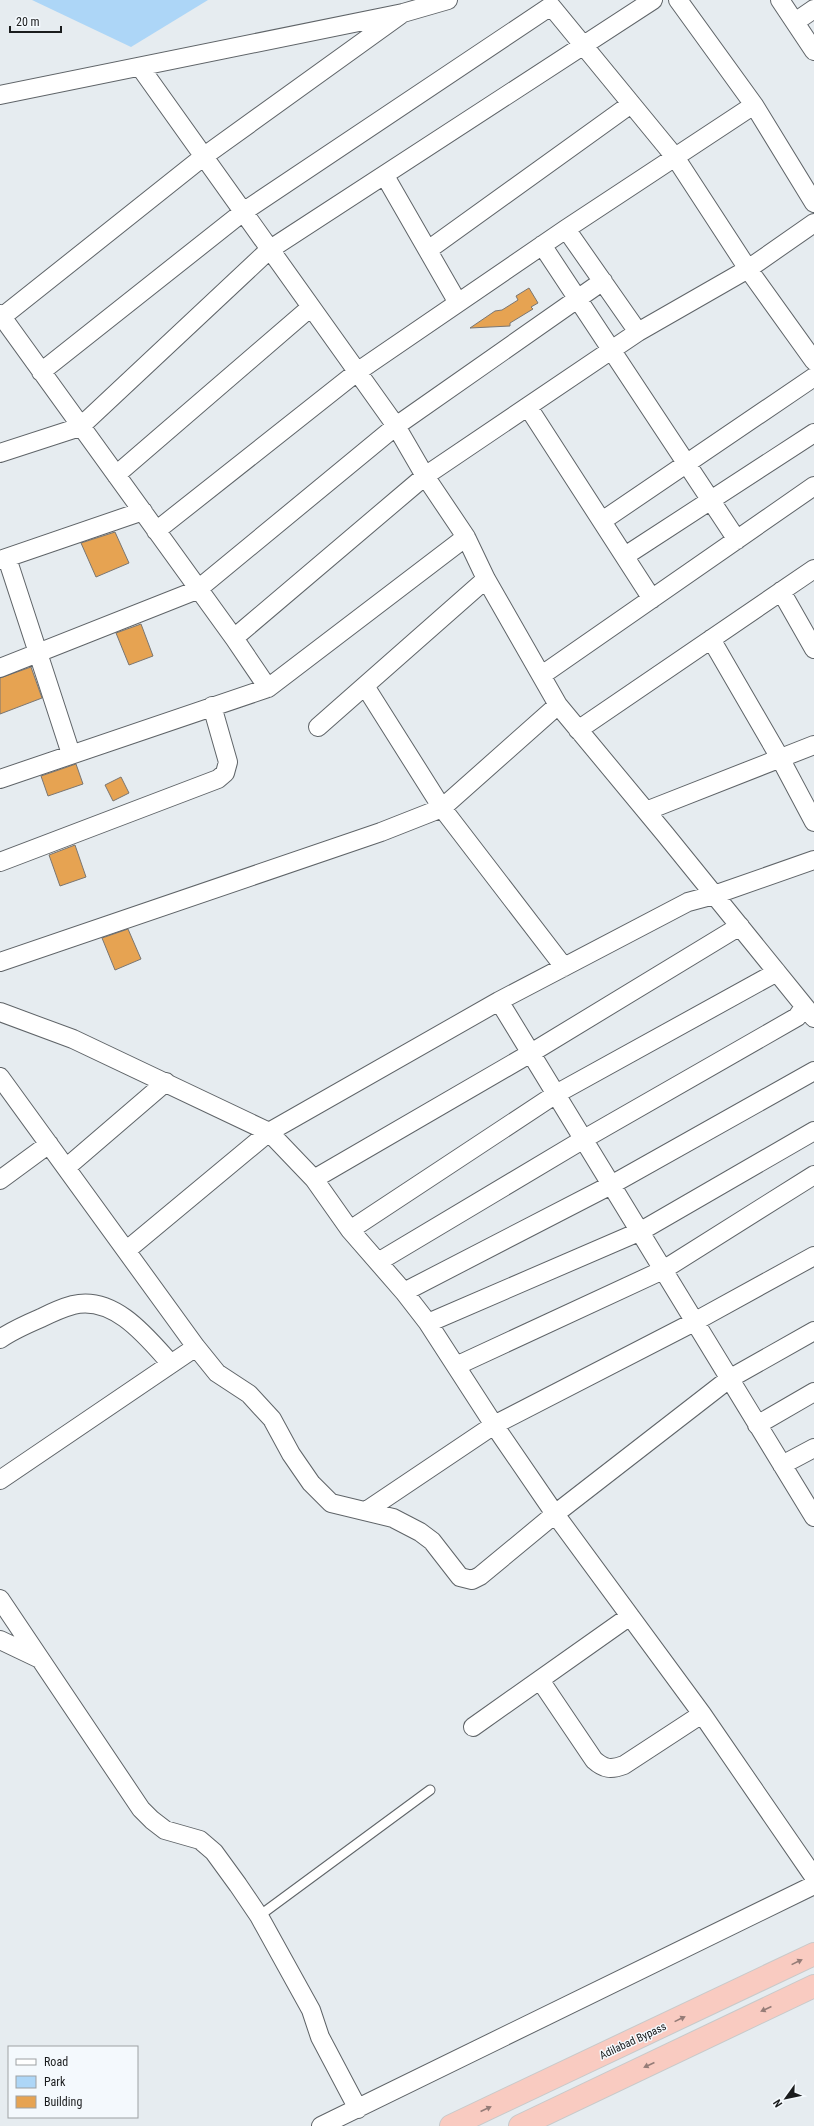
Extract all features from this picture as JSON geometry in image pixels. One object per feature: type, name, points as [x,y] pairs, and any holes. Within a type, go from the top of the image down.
[{"type":"highway","name":"Adilabad Bypass","points":[[451,2126],[814,1954]]},
{"type":"highway","points":[[520,2126],[814,1986]]},
{"type":"street","points":[[0,95],[403,13],[448,0]]},
{"type":"street","points":[[0,453],[80,427],[269,250],[654,0]]},
{"type":"street","points":[[678,0],[754,105],[814,203]]},
{"type":"street","points":[[780,0],[814,51]]},
{"type":"street","points":[[41,372],[243,212],[551,6],[675,157],[748,268],[814,360]]},
{"type":"street","points":[[795,22],[814,9]]},
{"type":"street","points":[[268,688],[234,638],[197,590],[143,511],[80,427],[1,316],[203,157],[403,13]]},
{"type":"street","points":[[140,67],[269,250],[396,426],[425,476],[466,538],[486,579],[558,705],[740,926],[809,1013],[797,1017],[584,1139],[378,1262]]},
{"type":"street","points":[[428,250],[631,104]]},
{"type":"street","points":[[156,531],[357,372],[566,229],[754,105]]},
{"type":"street","points":[[385,176],[458,303]]},
{"type":"street","points":[[234,638],[425,476],[638,332],[748,268],[814,223]]},
{"type":"street","points":[[566,229],[638,332]]},
{"type":"street","points":[[542,246],[737,540]]},
{"type":"street","points":[[0,668],[197,590],[396,426],[603,281]]},
{"type":"street","points":[[116,475],[311,307]]},
{"type":"street","points":[[602,521],[814,377]]},
{"type":"street","points":[[528,406],[652,599]]},
{"type":"street","points":[[624,556],[814,433]]},
{"type":"street","points":[[542,675],[814,486]]},
{"type":"street","points":[[70,754],[38,653],[3,559],[143,511]]},
{"type":"street","points":[[0,778],[268,688],[466,538]]},
{"type":"street","points":[[578,730],[814,569]]},
{"type":"street","points":[[318,727],[486,579]]},
{"type":"street","points":[[781,591],[814,649]]},
{"type":"street","points":[[711,639],[780,758],[814,822]]},
{"type":"street","points":[[365,686],[442,808],[564,967]]},
{"type":"street","points":[[0,962],[381,832],[442,808],[558,705]]},
{"type":"street","points":[[0,862],[218,779],[225,773],[228,762],[212,706]]},
{"type":"street","points":[[646,811],[814,745]]},
{"type":"street","points":[[127,1250],[270,1132],[499,1001],[688,902],[714,895],[814,860]]},
{"type":"street","points":[[314,1179],[531,1052],[740,926]]},
{"type":"street","points":[[350,1230],[556,1094],[777,972]]},
{"type":"street","points":[[499,1001],[611,1185],[641,1230],[694,1322],[814,1518]]},
{"type":"street","points":[[0,1012],[73,1039],[270,1132],[314,1179],[350,1230],[404,1292],[428,1323],[494,1425],[555,1514],[702,1714],[814,1877]]},
{"type":"street","points":[[404,1292],[611,1185],[814,1071]]},
{"type":"street","points":[[0,1077],[67,1167],[196,1347],[217,1373],[249,1394],[272,1419],[291,1454],[311,1483],[331,1502],[393,1518],[420,1532],[439,1549],[457,1574],[466,1580],[472,1580],[729,1379],[814,1331]]},
{"type":"street","points":[[67,1167],[166,1082]]},
{"type":"street","points":[[428,1323],[641,1230],[814,1131]]},
{"type":"street","points":[[0,1180],[49,1144]]},
{"type":"street","points":[[456,1366],[663,1270],[814,1175]]},
{"type":"street","points":[[366,1511],[494,1425],[694,1322],[814,1256]]},
{"type":"street","points":[[3,1331],[74,1305],[98,1305],[113,1311],[132,1324],[171,1364]]},
{"type":"street","points":[[0,1480],[196,1347]]},
{"type":"street","points":[[757,1425],[814,1392]]},
{"type":"street","points":[[782,1465],[814,1448]]},
{"type":"street","points":[[0,1599],[142,1809],[152,1820],[165,1830],[200,1840],[214,1852],[259,1916],[311,2010],[320,2037],[358,2109]]},
{"type":"street","points":[[474,1727],[630,1616]]},
{"type":"street","points":[[0,1640],[40,1659]]},
{"type":"street","points":[[540,1680],[594,1760],[603,1767],[613,1769],[624,1765],[702,1714]]},
{"type":"street","points":[[321,2126],[814,1885]]},
{"type":"lane","points":[[259,1916],[430,1790]]},
{"type":"green space","points":[[32,0],[208,0],[131,47]]},
{"type":"building","points":[[529,288],[538,303],[531,307],[533,309],[510,323],[510,326],[470,328],[495,311],[502,310],[518,300],[516,296]]},
{"type":"building","points":[[115,532],[129,563],[96,577],[81,543]]},
{"type":"building","points":[[141,624],[153,656],[129,665],[116,633]]},
{"type":"building","points":[[31,667],[42,698],[0,714],[0,678]]},
{"type":"building","points":[[76,764],[83,784],[48,796],[41,776]]},
{"type":"building","points":[[121,777],[129,793],[113,801],[105,785]]},
{"type":"building","points":[[75,845],[86,877],[60,886],[49,855]]},
{"type":"building","points":[[128,929],[141,959],[115,970],[102,938]]}]
